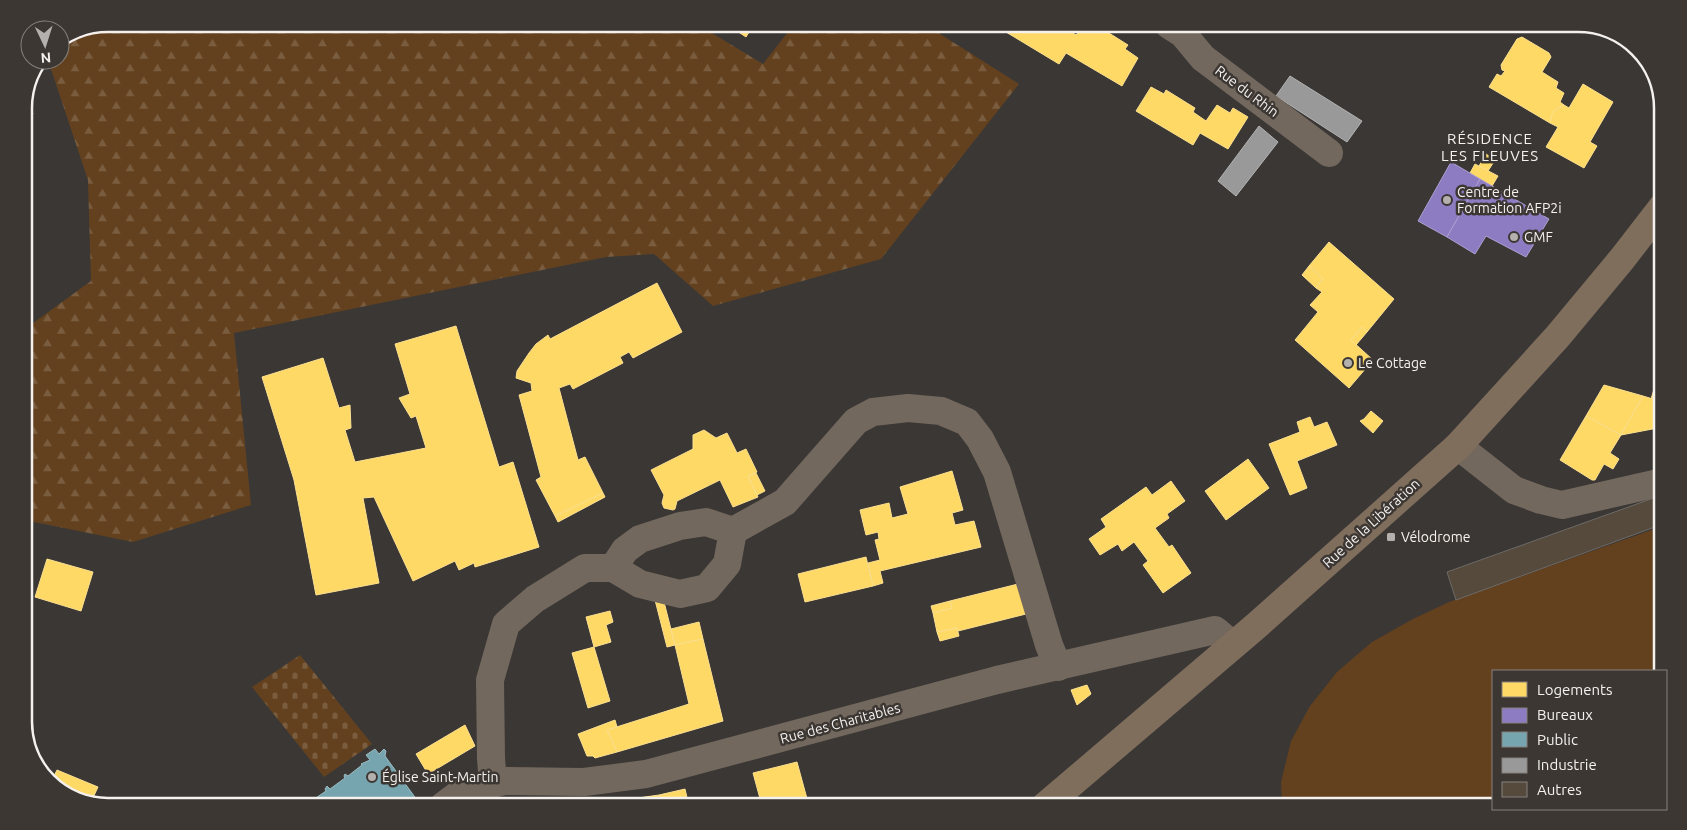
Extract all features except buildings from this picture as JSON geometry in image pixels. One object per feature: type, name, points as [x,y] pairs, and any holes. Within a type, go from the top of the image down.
[{"type":"main road","name":"Rue de la Libération","points":[[1054,798],[1233,645],[1458,446],[1558,336],[1654,218]]},
{"type":"street","name":"Rue du Rhin","points":[[1180,32],[1184,34],[1203,58],[1329,153]]},
{"type":"street","points":[[614,568],[626,550],[640,539],[680,526],[706,522],[733,531],[785,502],[856,421],[873,412],[908,408],[941,411],[967,422],[980,439],[997,472],[1048,645],[1058,667]]},
{"type":"street","points":[[1458,446],[1514,490],[1562,505],[1654,484]]},
{"type":"street","points":[[493,784],[490,680],[506,624],[535,600],[585,568],[614,568],[640,584],[680,594],[707,588],[727,564],[733,531]]},
{"type":"street","name":"Rue des Charitables","points":[[454,798],[463,791],[505,781],[584,782],[646,774],[997,680],[1215,630],[1233,645]]},
{"type":"green space","points":[[109,32],[710,32],[763,64],[788,32],[937,32],[1019,84],[881,259],[713,306],[654,254],[606,257],[234,333],[251,505],[133,542],[33,522],[33,323],[91,281],[88,180],[51,70],[70,70],[71,43],[94,34]]},
{"type":"green space","points":[[1654,529],[1654,670],[1492,670],[1492,798],[1282,798],[1281,782],[1291,741],[1310,706],[1337,672],[1372,642],[1413,619],[1449,602]]},
{"type":"green space","points":[[300,655],[372,744],[324,777],[252,687]]},
{"type":"place","name":"Centre de Formation AFP2i","points":[[1447,200]]},
{"type":"place","name":"GMF","points":[[1514,237]]},
{"type":"place","name":"Le Cottage","points":[[1348,363]]},
{"type":"place","name":"Vélodrome","points":[[1391,537]]},
{"type":"place","name":"Église Saint-Martin","points":[[372,777]]},
{"type":"district","name":"RÉSIDENCE LES FLEUVES","points":[[1490,146]]}]
